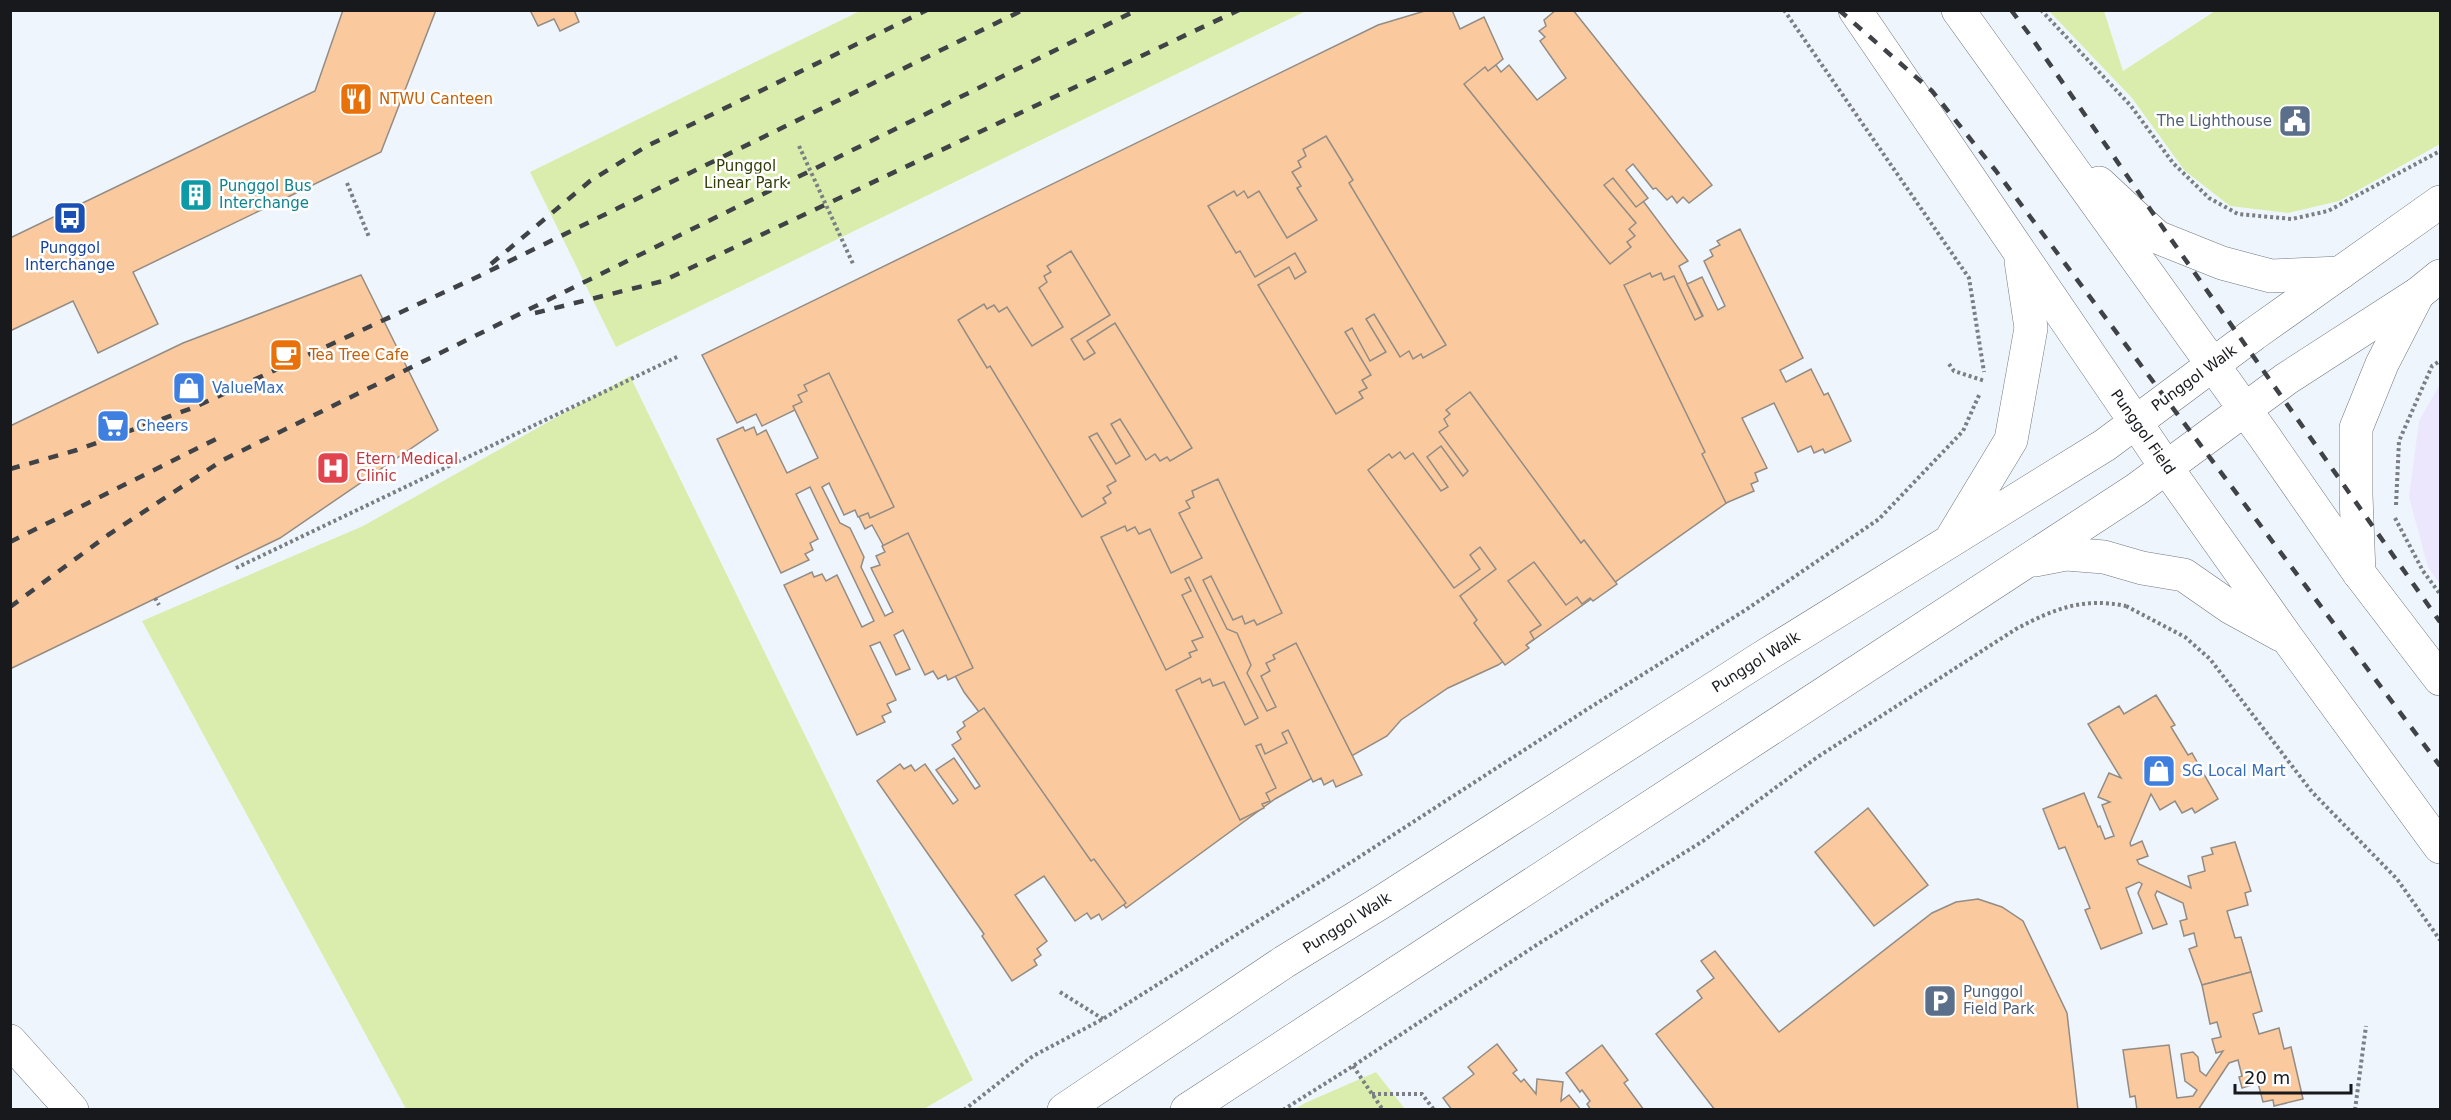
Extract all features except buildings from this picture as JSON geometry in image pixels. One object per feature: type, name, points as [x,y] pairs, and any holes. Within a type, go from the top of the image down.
[{"type":"street","name":"Punggol Field","points":[[1856,10],[2166,467],[2440,847]]},
{"type":"street","points":[[1958,10],[2359,573],[2440,679]]},
{"type":"street","points":[[2043,131],[2157,237],[2222,263],[2271,276],[2340,273]]},
{"type":"street","name":"Punggol Walk","points":[[1064,1110],[1284,962],[2105,445],[2212,364],[2440,202]]},
{"type":"street","points":[[1951,540],[2011,440],[2031,328],[2019,252]]},
{"type":"street","points":[[1187,1110],[2024,562],[2166,467],[2286,379],[2430,285]]},
{"type":"street","points":[[2359,573],[2356,428],[2382,364],[2430,285]]},
{"type":"street","points":[[2024,562],[2066,554],[2104,556],[2142,568],[2184,575],[2230,607],[2288,639]]},
{"type":"street","points":[[10,1041],[72,1110]]},
{"type":"path","points":[[964,1110],[1033,1056],[1103,1019],[1747,609],[1879,519],[1963,431],[1986,381],[1969,278],[1784,10]]},
{"type":"path","points":[[2041,10],[2131,106],[2173,162],[2209,198],[2238,214],[2292,219],[2328,211],[2440,151]]},
{"type":"path","points":[[799,146],[854,266]]},
{"type":"path","points":[[347,183],[369,237]]},
{"type":"path","points":[[236,568],[679,356]]},
{"type":"path","points":[[2440,361],[2432,366],[2399,441],[2395,519],[2423,571],[2440,594]]},
{"type":"path","points":[[1949,364],[1954,371],[2021,392]]},
{"type":"path","points":[[2126,606],[2142,568]]},
{"type":"path","points":[[155,598],[159,605]]},
{"type":"path","points":[[1283,1110],[1538,944],[1703,841],[1816,758],[2016,629],[2050,611],[2077,603],[2110,602],[2126,606],[2185,637],[2210,659],[2312,792],[2397,879],[2440,940]]},
{"type":"path","points":[[1060,992],[1103,1019]]},
{"type":"path","points":[[2355,1110],[2366,1026]]},
{"type":"path","points":[[1353,1066],[1383,1110]]},
{"type":"path","points":[[1372,1094],[1422,1094],[1434,1110]]},
{"type":"shaded area","points":[[2440,384],[2440,584],[2428,567],[2409,497],[2419,421]]},
{"type":"green space","name":"Punggol Linear Park","points":[[860,11],[1306,11],[616,347],[530,172]]},
{"type":"green space","name":"The Lighthouse","points":[[2049,11],[2104,11],[2123,71],[2215,11],[2440,11],[2440,144],[2339,201],[2288,213],[2230,206],[2185,171],[2132,98]]},
{"type":"green space","points":[[630,376],[973,1080],[924,1109],[406,1109],[142,621],[363,526]]},
{"type":"green space","points":[[1376,1072],[1405,1109],[1295,1109],[1305,1103]]},
{"type":"railway","points":[[491,264],[590,181],[647,146],[927,10]]},
{"type":"railway","points":[[10,469],[77,450],[195,407],[475,278],[1023,10]]},
{"type":"railway","points":[[10,607],[108,535],[223,460],[1137,10]]},
{"type":"railway","points":[[535,313],[663,281],[1239,10]]},
{"type":"railway","points":[[1839,10],[1932,91],[1996,171],[2440,766]]},
{"type":"railway","points":[[2011,10],[2440,622]]},
{"type":"railway","points":[[10,542],[218,438]]},
{"type":"place","name":"NTWU Canteen","points":[[356,99]]},
{"type":"place","name":"The Lighthouse","points":[[2295,121]]},
{"type":"place","name":"Punggol Bus Interchange","points":[[196,195]]},
{"type":"place","name":"Punggol Interchange","points":[[70,218]]},
{"type":"place","name":"Tea Tree Cafe","points":[[286,355]]},
{"type":"place","name":"ValueMax","points":[[189,388]]},
{"type":"place","name":"Cheers","points":[[113,426]]},
{"type":"place","name":"Etern Medical Clinic","points":[[333,468]]},
{"type":"place","name":"SG Local Mart","points":[[2159,771]]},
{"type":"place","name":"Punggol Field Park","points":[[1940,1001]]}]
